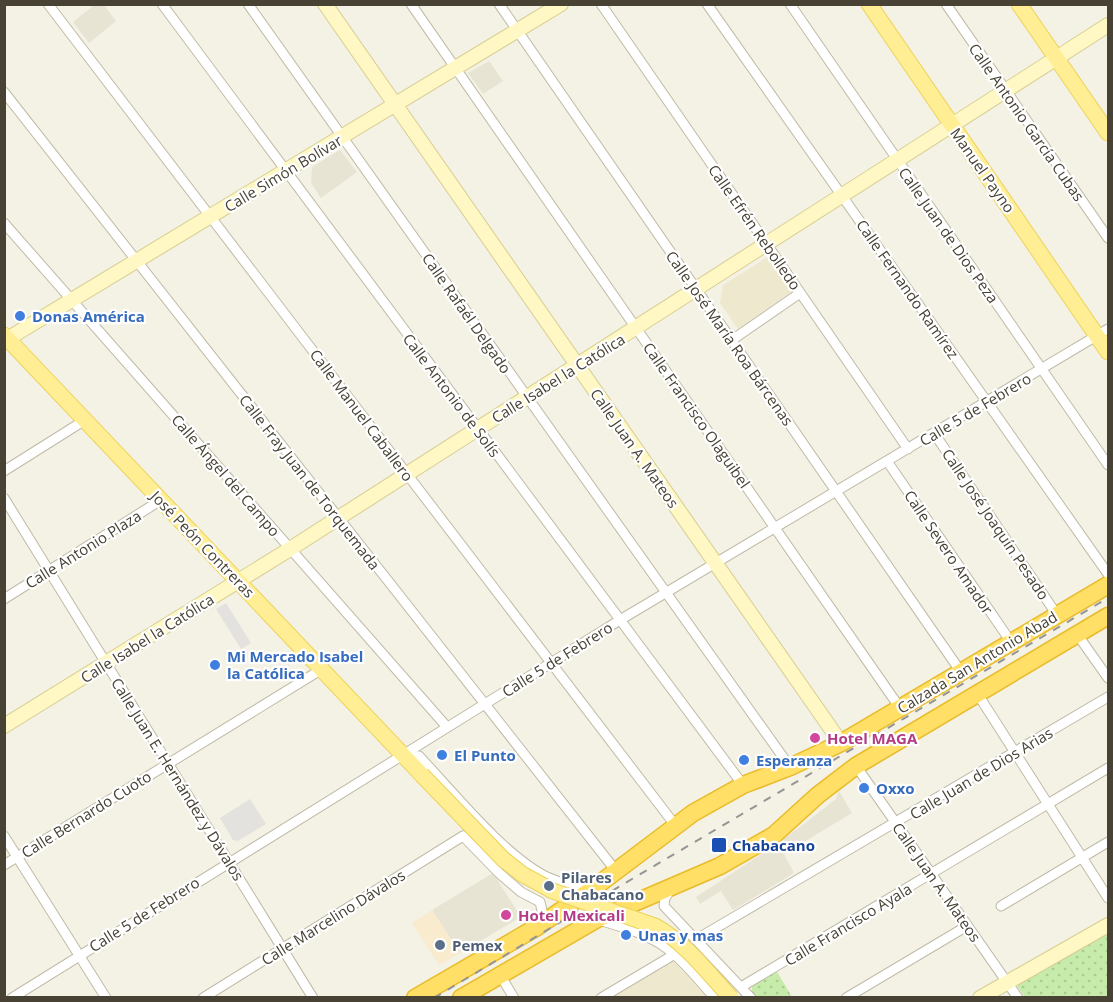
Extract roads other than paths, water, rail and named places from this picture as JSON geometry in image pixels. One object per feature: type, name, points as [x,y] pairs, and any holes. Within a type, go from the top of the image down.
[{"type":"highway","name":"Calzada San Antonio Abad","points":[[415,998],[537,927],[616,871],[675,825],[743,785],[790,767],[841,743],[1108,585]]},
{"type":"highway","name":"Calzada San Antonio Abad","points":[[461,998],[595,912],[720,866],[774,835],[818,795],[856,766],[1108,616]]},
{"type":"main road","name":"Manuel Payno","points":[[869,4],[952,125],[1103,332],[1108,352]]},
{"type":"main road","points":[[1019,4],[1108,133]]},
{"type":"main road","name":"José Peón Contreras","points":[[6,338],[503,859],[522,874],[595,912],[656,926],[669,933],[736,992]]},
{"type":"street","name":"Calle Manuel Caballero","points":[[48,4],[675,825]]},
{"type":"street","name":"Calle Antonio de Solís","points":[[162,4],[743,785]]},
{"type":"street","name":"Calle Rafaél Delgado","points":[[248,4],[790,767]]},
{"type":"street","name":"Calle Juan A. Mateos","points":[[325,4],[841,743]]},
{"type":"street","name":"Calle Francisco Olaguibel","points":[[411,4],[900,708]]},
{"type":"street","name":"Calle José María Roa Bárcenas","points":[[499,4],[961,672]]},
{"type":"street","name":"Calle Simón Bolívar","points":[[6,338],[561,4]]},
{"type":"street","name":"Calle Efrén Rebolledo","points":[[601,4],[908,449]]},
{"type":"street","name":"Calle Fernando Ramírez","points":[[706,4],[1108,574]]},
{"type":"street","name":"Calle Juan de Dios Peza","points":[[790,4],[1108,465]]},
{"type":"street","name":"Calle Antonio García Cubas","points":[[946,4],[1108,238]]},
{"type":"street","name":"Calle Isabel la Católica","points":[[4,726],[290,549],[1108,25]]},
{"type":"street","name":"Calle Fray Juan de Torquemada","points":[[4,92],[616,871]]},
{"type":"street","name":"Calle Ángel del Campo","points":[[4,223],[447,726]]},
{"type":"street","points":[[732,340],[800,293]]},
{"type":"street","name":"Calle 5 de Febrero","points":[[12,998],[620,620],[1103,332]]},
{"type":"street","points":[[4,471],[85,420]]},
{"type":"street","name":"Calle José Joaquín Pesado","points":[[934,434],[1057,615]]},
{"type":"street","name":"Calle Severo Amador","points":[[887,461],[1011,642]]},
{"type":"street","name":"Calle Juan E. Hernández y Dávalos","points":[[4,498],[313,998]]},
{"type":"street","name":"Calle Antonio Plaza","points":[[4,599],[161,500]]},
{"type":"street","points":[[1077,634],[1108,678]]},
{"type":"street","name":"Calle Bernardo Cuoto","points":[[4,866],[322,669]]},
{"type":"street","points":[[977,693],[1108,898]]},
{"type":"street","name":"Calle Juan de Dios Arias","points":[[697,939],[1108,697]]},
{"type":"street","name":"José Peón Contreras","points":[[402,754],[419,756],[490,831],[532,868],[547,877],[571,886],[595,886]]},
{"type":"street","name":"Calle Juan A. Mateos","points":[[856,766],[1018,998]]},
{"type":"street","name":"Calle Francisco Ayala","points":[[736,992],[1108,768]]},
{"type":"street","points":[[4,836],[106,998]]},
{"type":"street","name":"Calle Marcelino Dávalos","points":[[202,998],[463,836],[521,892],[540,902],[543,915],[537,927]]},
{"type":"street","points":[[1001,906],[1108,842]]},
{"type":"street","points":[[673,885],[664,898],[664,906],[697,939],[736,992],[751,998]]},
{"type":"street","points":[[595,912],[652,939],[675,954],[715,998]]},
{"type":"street","points":[[980,998],[1108,924]]},
{"type":"street","points":[[846,998],[968,926]]},
{"type":"street","points":[[601,998],[675,954]]},
{"type":"street","points":[[500,975],[514,998]]},
{"type":"railway","points":[[434,998],[1108,598]]},
{"type":"place","name":"Donas América","points":[[20,316]]},
{"type":"place","name":"Mi Mercado Isabel la Católica","points":[[215,665]]},
{"type":"place","name":"Hotel MAGA","points":[[815,738]]},
{"type":"place","name":"El Punto","points":[[442,755]]},
{"type":"place","name":"Esperanza","points":[[744,760]]},
{"type":"place","name":"Oxxo","points":[[864,788]]},
{"type":"place","name":"Chabacano","points":[[719,845]]},
{"type":"place","name":"Pilares Chabacano","points":[[549,886]]},
{"type":"place","name":"Hotel Mexicali","points":[[506,915]]},
{"type":"place","name":"Unas y mas","points":[[626,935]]},
{"type":"place","name":"Pemex","points":[[440,945]]}]
